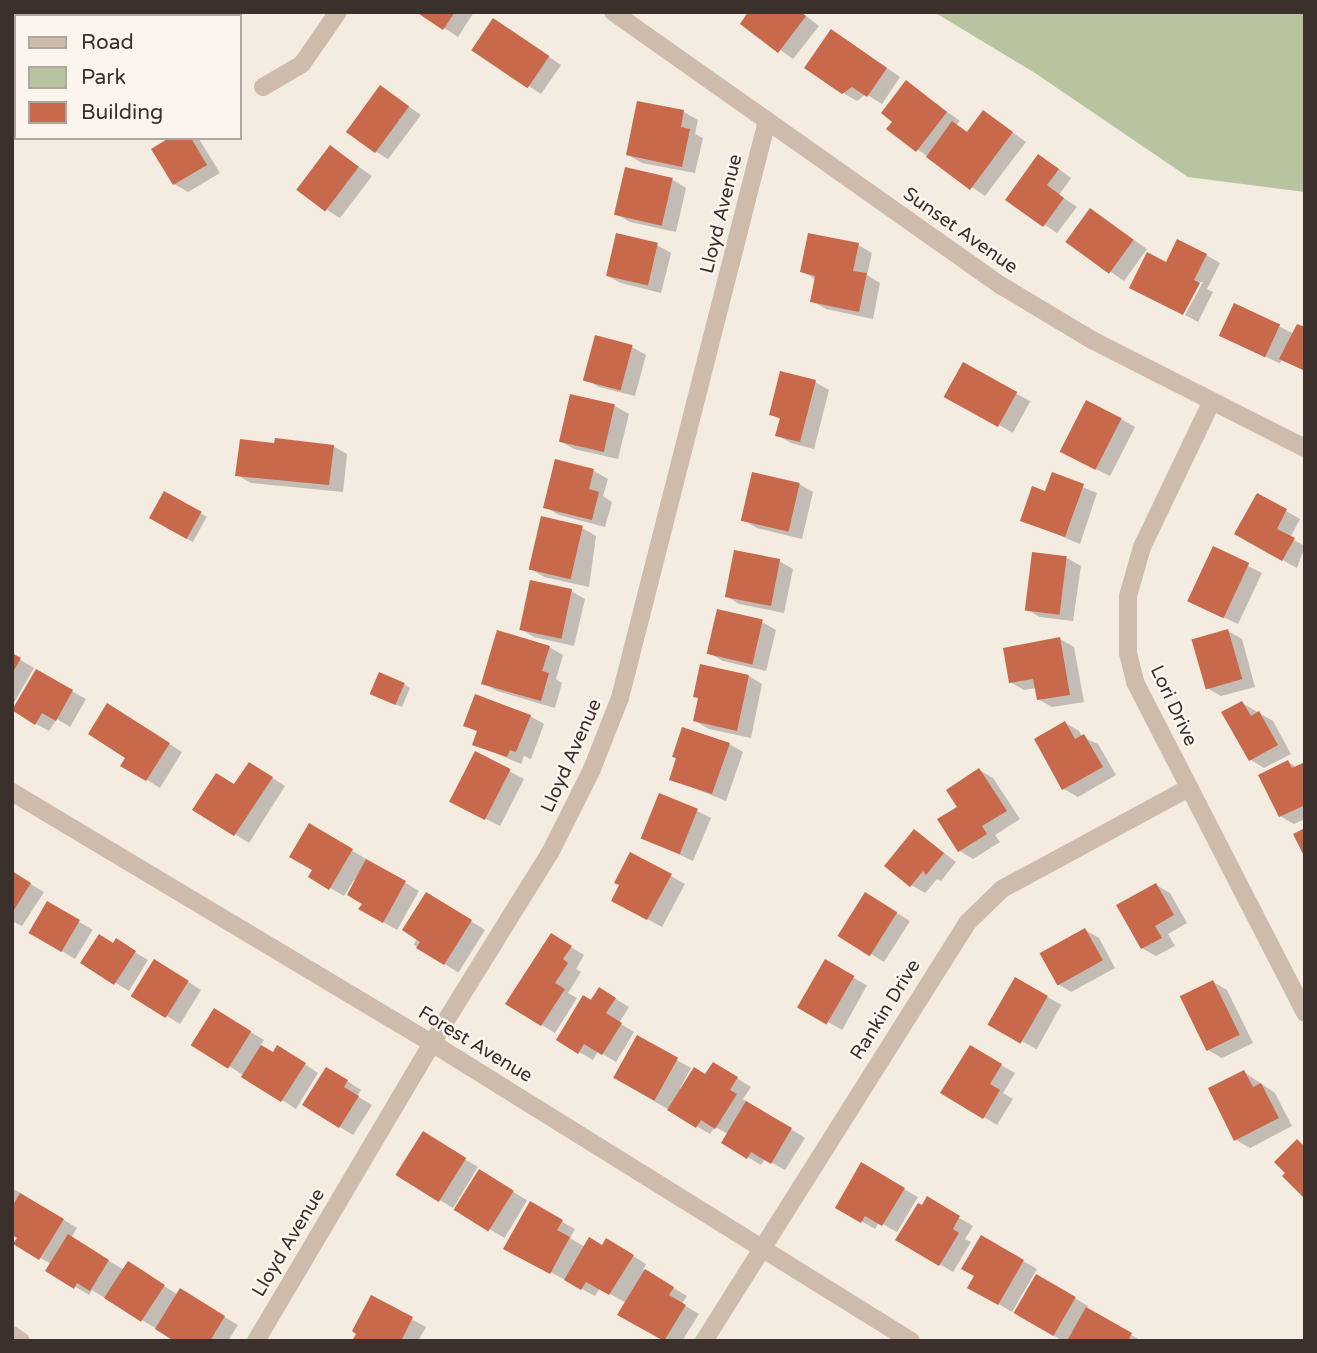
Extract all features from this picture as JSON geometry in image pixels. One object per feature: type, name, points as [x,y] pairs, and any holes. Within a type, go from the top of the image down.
[{"type":"street","points":[[263,87],[302,64],[338,12]]},
{"type":"street","name":"Sunset Avenue","points":[[612,12],[1002,286],[1092,340],[1305,448]]},
{"type":"street","name":"Lloyd Avenue","points":[[256,1341],[432,1043],[550,853],[592,769],[620,698],[767,121]]},
{"type":"street","name":"Lori Drive","points":[[1211,402],[1142,547],[1128,596],[1126,624],[1135,681],[1305,1013]]},
{"type":"street","name":"Rankin Drive","points":[[704,1341],[968,922],[1002,889],[1189,788]]},
{"type":"street","name":"Forest Avenue","points":[[12,792],[432,1043],[911,1341]]},
{"type":"street","points":[[12,1335],[21,1341]]},
{"type":"green space","points":[[934,12],[1305,12],[1305,192],[1188,177],[1035,73]]},
{"type":"building","points":[[134,12],[188,12],[187,14]]},
{"type":"building","points":[[416,12],[455,12],[443,30]]},
{"type":"building","points":[[748,12],[800,12],[806,16],[778,53],[740,24]]},
{"type":"building","points":[[493,18],[549,56],[528,88],[471,50]]},
{"type":"building","points":[[831,29],[887,68],[867,97],[852,87],[842,94],[804,68]]},
{"type":"building","points":[[906,80],[947,112],[916,152],[886,129],[892,122],[881,113]]},
{"type":"building","points":[[380,85],[409,106],[375,153],[346,132]]},
{"type":"building","points":[[637,101],[684,110],[681,127],[690,129],[682,167],[626,155]]},
{"type":"building","points":[[983,110],[1013,132],[970,190],[926,157],[952,121],[967,132]]},
{"type":"building","points":[[166,140],[192,140],[207,165],[173,185],[151,149]]},
{"type":"building","points":[[330,145],[359,167],[325,211],[296,190]]},
{"type":"building","points":[[1038,154],[1059,169],[1047,185],[1064,198],[1043,227],[1005,200]]},
{"type":"building","points":[[625,167],[673,178],[662,226],[614,215]]},
{"type":"building","points":[[1090,208],[1134,240],[1109,274],[1065,242]]},
{"type":"building","points":[[616,233],[658,243],[648,286],[606,276]]},
{"type":"building","points":[[808,233],[859,243],[853,271],[867,273],[859,312],[810,302],[815,276],[800,272]]},
{"type":"building","points":[[1177,239],[1207,254],[1194,280],[1200,283],[1183,315],[1129,288],[1147,252],[1166,262]]},
{"type":"building","points":[[1234,303],[1280,325],[1265,357],[1219,336]]},
{"type":"building","points":[[1297,324],[1305,327],[1305,371],[1279,359]]},
{"type":"building","points":[[595,335],[633,345],[621,390],[583,380]]},
{"type":"building","points":[[963,362],[1017,392],[998,427],[944,397]]},
{"type":"building","points":[[780,371],[816,380],[800,442],[775,436],[780,418],[769,415]]},
{"type":"building","points":[[570,394],[615,404],[604,452],[559,442]]},
{"type":"building","points":[[1086,400],[1122,418],[1095,470],[1060,452]]},
{"type":"building","points":[[275,438],[334,445],[329,485],[235,476],[240,439],[274,443]]},
{"type":"building","points":[[555,459],[594,469],[589,489],[599,492],[592,520],[543,508]]},
{"type":"building","points":[[752,472],[800,483],[788,532],[741,521]]},
{"type":"building","points":[[1052,472],[1084,484],[1065,537],[1020,521],[1032,486],[1045,491]]},
{"type":"building","points":[[164,491],[202,512],[187,539],[149,518]]},
{"type":"building","points":[[1257,493],[1287,509],[1277,529],[1295,538],[1282,561],[1234,534]]},
{"type":"building","points":[[541,516],[583,526],[571,579],[529,570]]},
{"type":"building","points":[[1213,546],[1249,563],[1223,618],[1187,601]]},
{"type":"building","points":[[734,550],[780,559],[771,606],[725,597]]},
{"type":"building","points":[[1032,552],[1067,556],[1060,615],[1025,611]]},
{"type":"building","points":[[530,580],[572,589],[561,639],[519,630]]},
{"type":"building","points":[[717,609],[763,620],[752,664],[707,654]]},
{"type":"building","points":[[1228,629],[1242,679],[1206,689],[1191,639]]},
{"type":"building","points":[[497,630],[550,646],[542,671],[549,673],[541,701],[481,684]]},
{"type":"building","points":[[1060,637],[1070,695],[1037,700],[1033,679],[1009,683],[1003,648]]},
{"type":"building","points":[[12,653],[21,658],[12,674]]},
{"type":"building","points":[[700,664],[749,675],[737,731],[693,721],[698,698],[693,697]]},
{"type":"building","points":[[36,669],[73,690],[56,721],[42,713],[35,725],[12,710]]},
{"type":"building","points":[[379,672],[405,683],[395,705],[370,694]]},
{"type":"building","points":[[475,694],[531,715],[516,752],[510,750],[507,757],[472,745],[477,731],[463,726]]},
{"type":"building","points":[[1242,701],[1251,716],[1259,711],[1278,745],[1249,761],[1221,712]]},
{"type":"building","points":[[107,703],[170,743],[146,781],[120,766],[125,758],[88,734]]},
{"type":"building","points":[[1065,721],[1075,739],[1084,734],[1103,767],[1062,790],[1034,739]]},
{"type":"building","points":[[682,727],[730,743],[712,794],[669,780],[676,758],[672,757]]},
{"type":"building","points":[[475,751],[511,769],[485,820],[449,802]]},
{"type":"building","points":[[1288,760],[1292,768],[1305,762],[1305,805],[1279,817],[1258,775]]},
{"type":"building","points":[[249,762],[273,777],[234,836],[192,810],[216,773],[234,784]]},
{"type":"building","points":[[979,768],[1007,811],[982,826],[987,834],[958,852],[937,819],[957,807],[946,790]]},
{"type":"building","points":[[659,793],[698,809],[680,854],[641,838]]},
{"type":"building","points":[[309,823],[353,849],[329,890],[308,877],[312,870],[289,857]]},
{"type":"building","points":[[1305,828],[1305,858],[1293,834]]},
{"type":"building","points":[[914,829],[944,853],[926,875],[923,871],[910,887],[884,866]]},
{"type":"building","points":[[630,852],[672,874],[647,920],[611,901],[619,885],[614,883]]},
{"type":"building","points":[[366,859],[406,881],[383,923],[358,909],[362,904],[347,895]]},
{"type":"building","points":[[12,871],[31,883],[12,913]]},
{"type":"building","points":[[1156,883],[1174,915],[1155,926],[1162,938],[1141,949],[1116,905]]},
{"type":"building","points":[[426,892],[472,920],[444,965],[416,948],[420,942],[402,930]]},
{"type":"building","points":[[865,892],[897,912],[870,956],[837,936]]},
{"type":"building","points":[[47,901],[80,920],[61,952],[28,933]]},
{"type":"building","points":[[1085,928],[1103,960],[1057,986],[1040,953]]},
{"type":"building","points":[[551,933],[572,946],[563,959],[568,963],[555,983],[565,989],[541,1026],[505,1004]]},
{"type":"building","points":[[99,934],[113,943],[116,938],[136,951],[114,985],[80,963]]},
{"type":"building","points":[[154,959],[189,981],[165,1018],[131,996]]},
{"type":"building","points":[[825,959],[854,976],[826,1024],[797,1007]]},
{"type":"building","points":[[1015,977],[1048,996],[1020,1044],[988,1025]]},
{"type":"building","points":[[1213,980],[1240,1035],[1206,1051],[1180,996]]},
{"type":"building","points":[[599,987],[616,998],[606,1013],[622,1023],[602,1055],[584,1044],[578,1054],[556,1040],[583,995],[591,1000]]},
{"type":"building","points":[[214,1008],[251,1031],[228,1069],[191,1045]]},
{"type":"building","points":[[637,1035],[678,1058],[654,1101],[613,1078]]},
{"type":"building","points":[[261,1045],[273,1052],[277,1045],[306,1063],[281,1102],[241,1077]]},
{"type":"building","points":[[970,1045],[1002,1064],[990,1084],[1000,1090],[983,1119],[940,1093]]},
{"type":"building","points":[[713,1062],[738,1077],[730,1090],[737,1094],[715,1129],[701,1120],[696,1128],[667,1110],[694,1067],[705,1074]]},
{"type":"building","points":[[326,1067],[348,1080],[344,1087],[359,1096],[339,1128],[302,1105]]},
{"type":"building","points":[[1244,1070],[1253,1087],[1261,1083],[1279,1118],[1234,1141],[1208,1088]]},
{"type":"building","points":[[746,1101],[792,1128],[771,1164],[751,1152],[747,1159],[721,1143]]},
{"type":"building","points":[[423,1131],[466,1158],[439,1202],[395,1175]]},
{"type":"building","points":[[1297,1139],[1305,1147],[1305,1199],[1282,1176],[1285,1173],[1274,1162]]},
{"type":"building","points":[[861,1162],[905,1188],[882,1226],[865,1216],[861,1223],[835,1208]]},
{"type":"building","points":[[479,1169],[514,1191],[488,1231],[454,1210]]},
{"type":"building","points":[[20,1193],[64,1219],[39,1260],[13,1244],[17,1238],[12,1235],[12,1207]]},
{"type":"building","points":[[927,1196],[960,1216],[953,1229],[959,1233],[939,1266],[895,1240],[918,1203],[922,1205]]},
{"type":"building","points":[[530,1201],[563,1220],[557,1230],[570,1237],[550,1274],[503,1249]]},
{"type":"building","points":[[68,1234],[109,1260],[90,1291],[77,1283],[74,1289],[45,1271]]},
{"type":"building","points":[[981,1235],[1024,1260],[998,1305],[967,1288],[974,1276],[961,1269]]},
{"type":"building","points":[[589,1237],[602,1245],[606,1238],[634,1255],[609,1295],[586,1282],[581,1290],[564,1280]]},
{"type":"building","points":[[128,1261],[165,1285],[141,1322],[104,1298]]},
{"type":"building","points":[[645,1269],[674,1287],[669,1295],[686,1305],[664,1341],[617,1315]]},
{"type":"building","points":[[1036,1274],[1076,1297],[1053,1336],[1014,1313]]},
{"type":"building","points":[[180,1288],[225,1316],[210,1341],[174,1341],[155,1329]]},
{"type":"building","points":[[371,1295],[413,1317],[401,1341],[352,1341],[356,1334],[352,1331]]},
{"type":"building","points":[[1086,1307],[1132,1333],[1128,1341],[1067,1341]]}]
